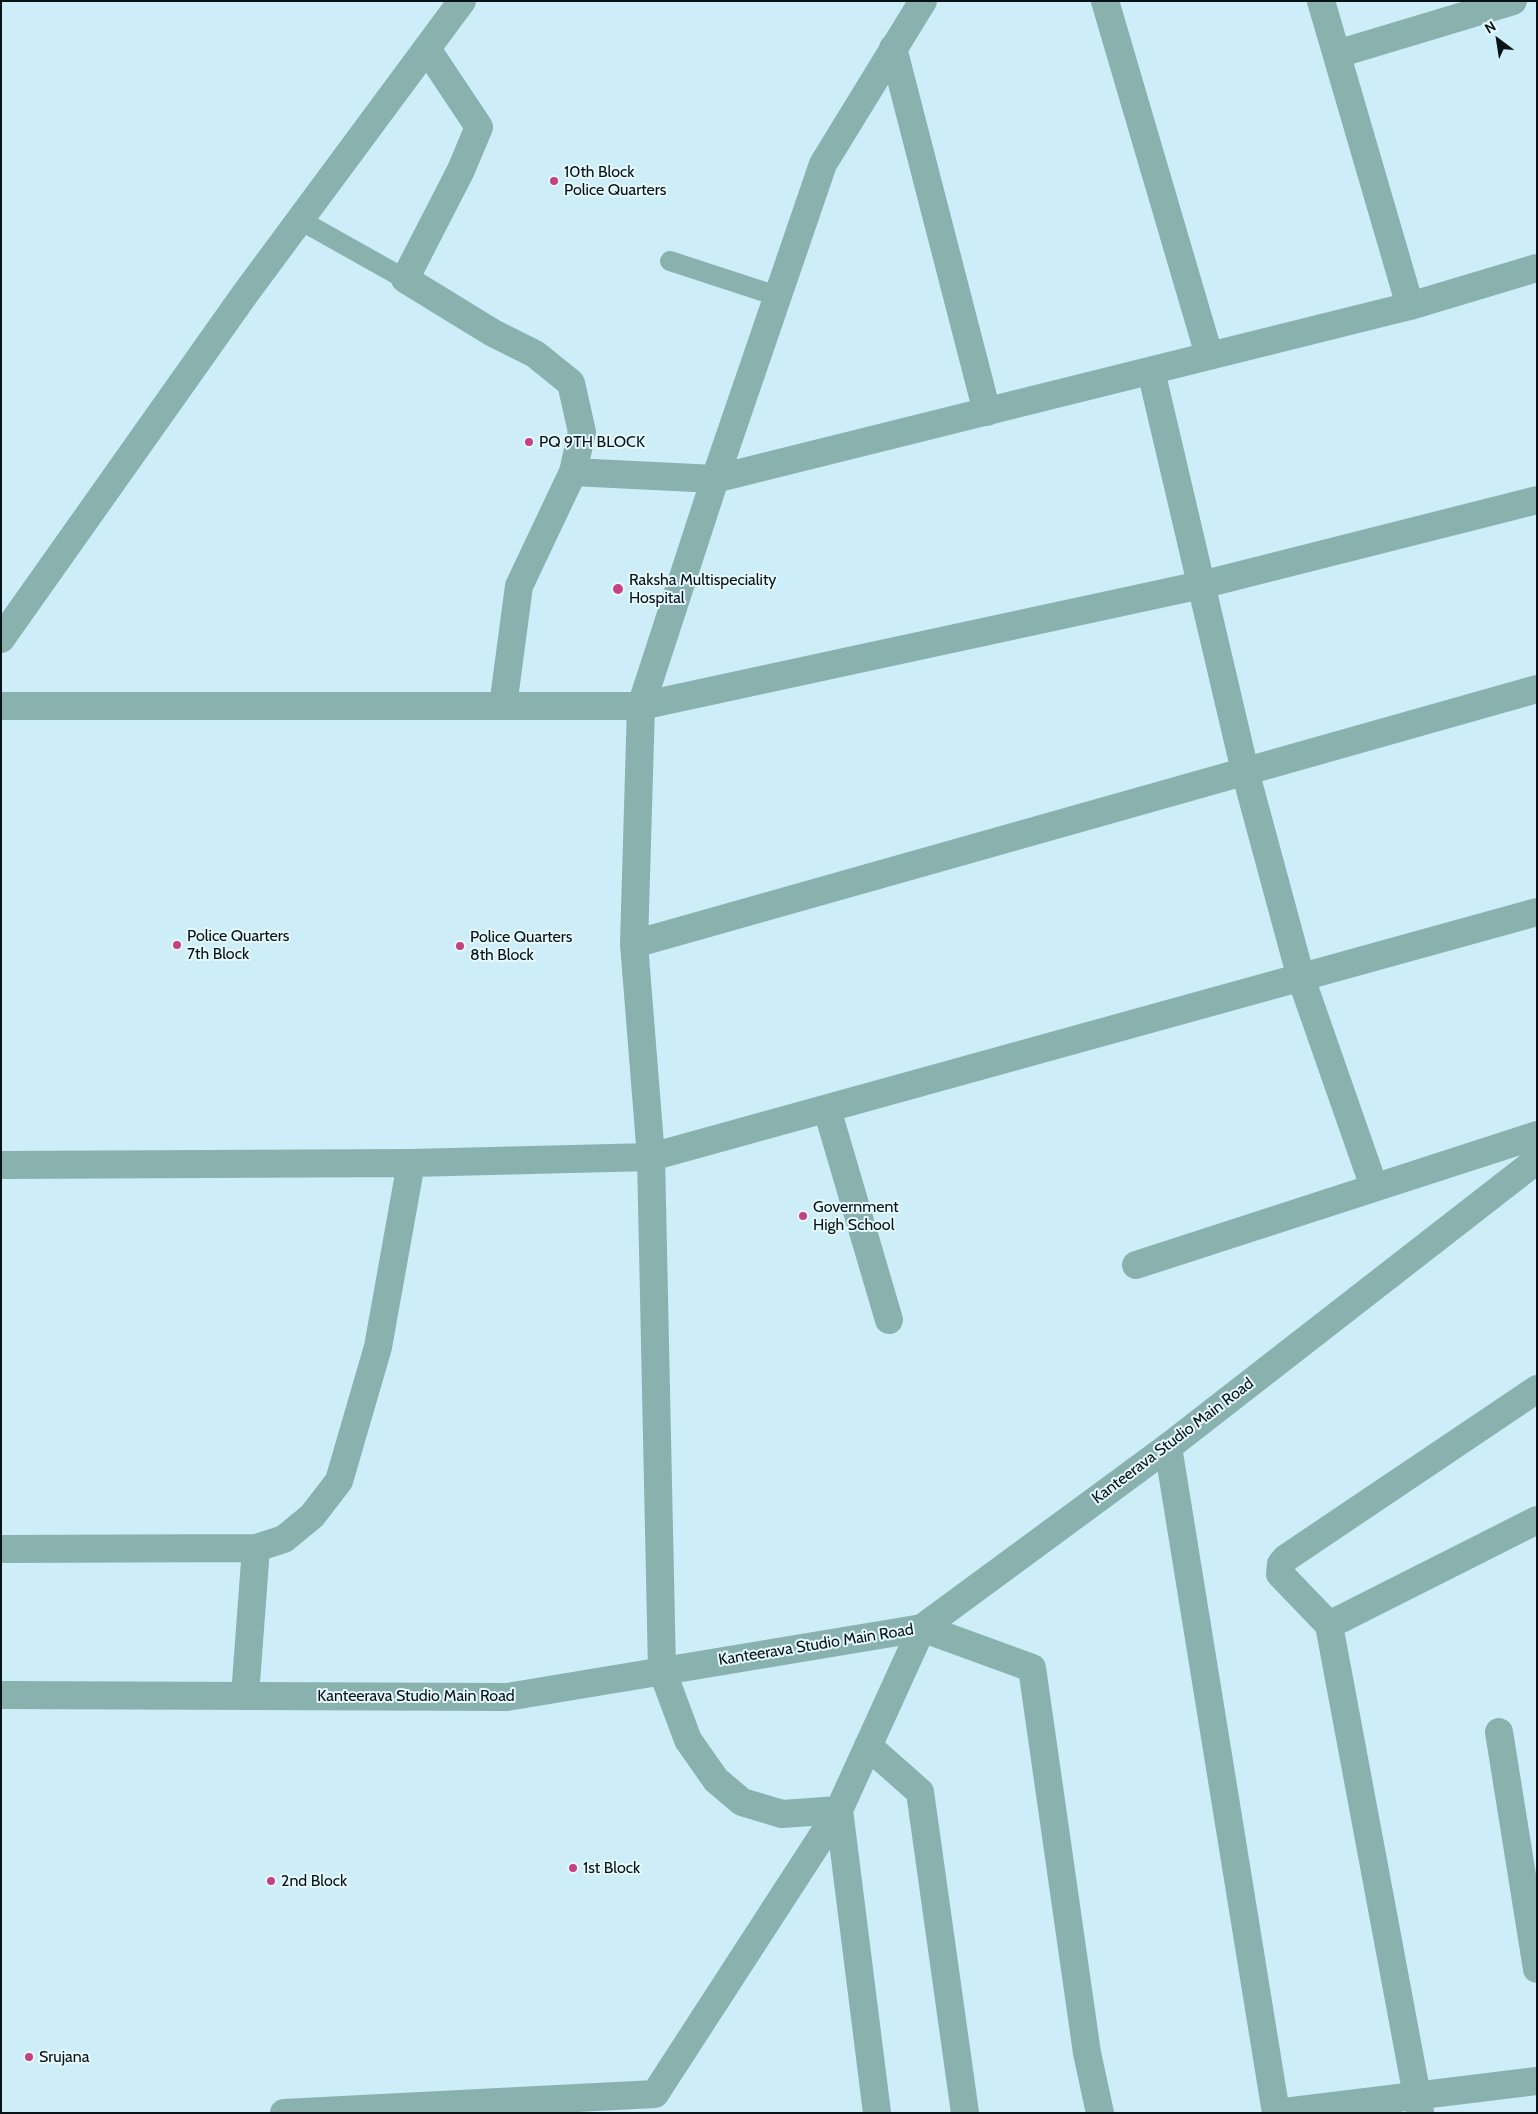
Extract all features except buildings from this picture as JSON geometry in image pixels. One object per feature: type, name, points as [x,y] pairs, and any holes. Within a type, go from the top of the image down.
[{"type":"street","points":[[1,639],[245,294],[462,1]]},
{"type":"street","points":[[839,1810],[782,1814],[742,1802],[716,1780],[688,1740],[662,1670],[651,1157],[634,944],[641,706],[715,479],[823,164],[922,1]]},
{"type":"street","points":[[1106,1],[1209,354]]},
{"type":"street","points":[[1321,1],[1410,306]]},
{"type":"street","points":[[1338,54],[1513,1]]},
{"type":"street","points":[[893,48],[987,412]]},
{"type":"street","points":[[427,49],[479,127],[461,170],[405,279],[493,333],[535,354],[571,383],[582,432],[573,472],[519,586],[503,706]]},
{"type":"street","points":[[573,472],[715,479],[987,412],[1209,354],[1410,306],[1537,268]]},
{"type":"street","points":[[1150,370],[1245,771],[1301,978],[1374,1187]]},
{"type":"street","points":[[1,706],[641,706],[1201,586],[1537,500]]},
{"type":"street","points":[[634,944],[1537,689]]},
{"type":"street","points":[[1,1165],[411,1163],[651,1157],[1537,912]]},
{"type":"street","points":[[827,1109],[889,1320]]},
{"type":"street","points":[[1136,1265],[1537,1135]]},
{"type":"street","name":"Kanteerava Studio Main Road","points":[[1,1695],[507,1697],[922,1628],[1168,1447],[1537,1160]]},
{"type":"street","points":[[1,1548],[256,1548],[284,1539],[312,1516],[339,1481],[378,1346],[411,1163]]},
{"type":"street","points":[[1419,2104],[1329,1626],[1280,1574],[1281,1564],[1286,1558],[1537,1389]]},
{"type":"street","points":[[1168,1447],[1276,2113],[1419,2104],[1537,2081]]},
{"type":"street","points":[[1329,1626],[1537,1520]]},
{"type":"street","points":[[245,1696],[256,1548]]},
{"type":"street","points":[[284,2113],[656,2103],[839,1810],[922,1628],[1032,1668],[1088,2052],[1100,2113]]},
{"type":"street","points":[[1499,1732],[1537,1969]]},
{"type":"street","points":[[868,1746],[920,1792],[964,2113]]},
{"type":"street","points":[[839,1810],[877,2113]]},
{"type":"lane","points":[[300,220],[405,279]]},
{"type":"lane","points":[[670,261],[777,296]]},
{"type":"place","name":"10th Block Police Quarters","points":[[554,181]]},
{"type":"place","name":"PQ 9TH BLOCK","points":[[529,442]]},
{"type":"place","name":"Raksha Multispeciality Hospital","points":[[618,589]]},
{"type":"place","name":"Police Quarters 7th Block","points":[[177,945]]},
{"type":"place","name":"Police Quarters 8th Block","points":[[460,946]]},
{"type":"place","name":"Government High School","points":[[803,1216]]},
{"type":"place","name":"1st Block","points":[[573,1868]]},
{"type":"place","name":"2nd Block","points":[[271,1881]]},
{"type":"place","name":"Srujana","points":[[29,2057]]}]
